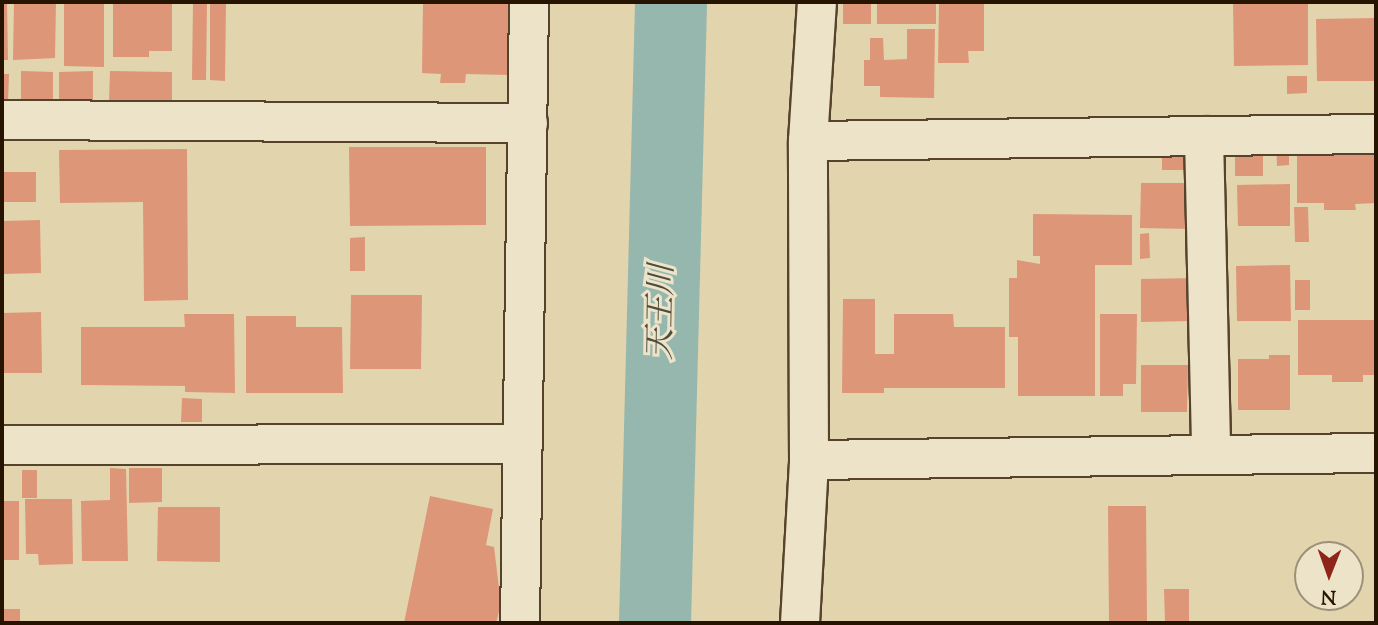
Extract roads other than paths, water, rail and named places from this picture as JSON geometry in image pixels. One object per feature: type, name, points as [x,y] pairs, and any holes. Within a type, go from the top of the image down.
[{"type":"street","points":[[520,623],[529,2]]},
{"type":"street","points":[[800,623],[810,460],[808,141],[817,2]]},
{"type":"street","points":[[2,120],[528,123]]},
{"type":"street","points":[[808,141],[1376,134]]},
{"type":"street","points":[[1204,136],[1211,455]]},
{"type":"street","points":[[2,445],[523,444]]},
{"type":"street","points":[[810,460],[1376,453]]},
{"type":"waterway","name":"天王川","points":[[655,623],[671,2]]}]
